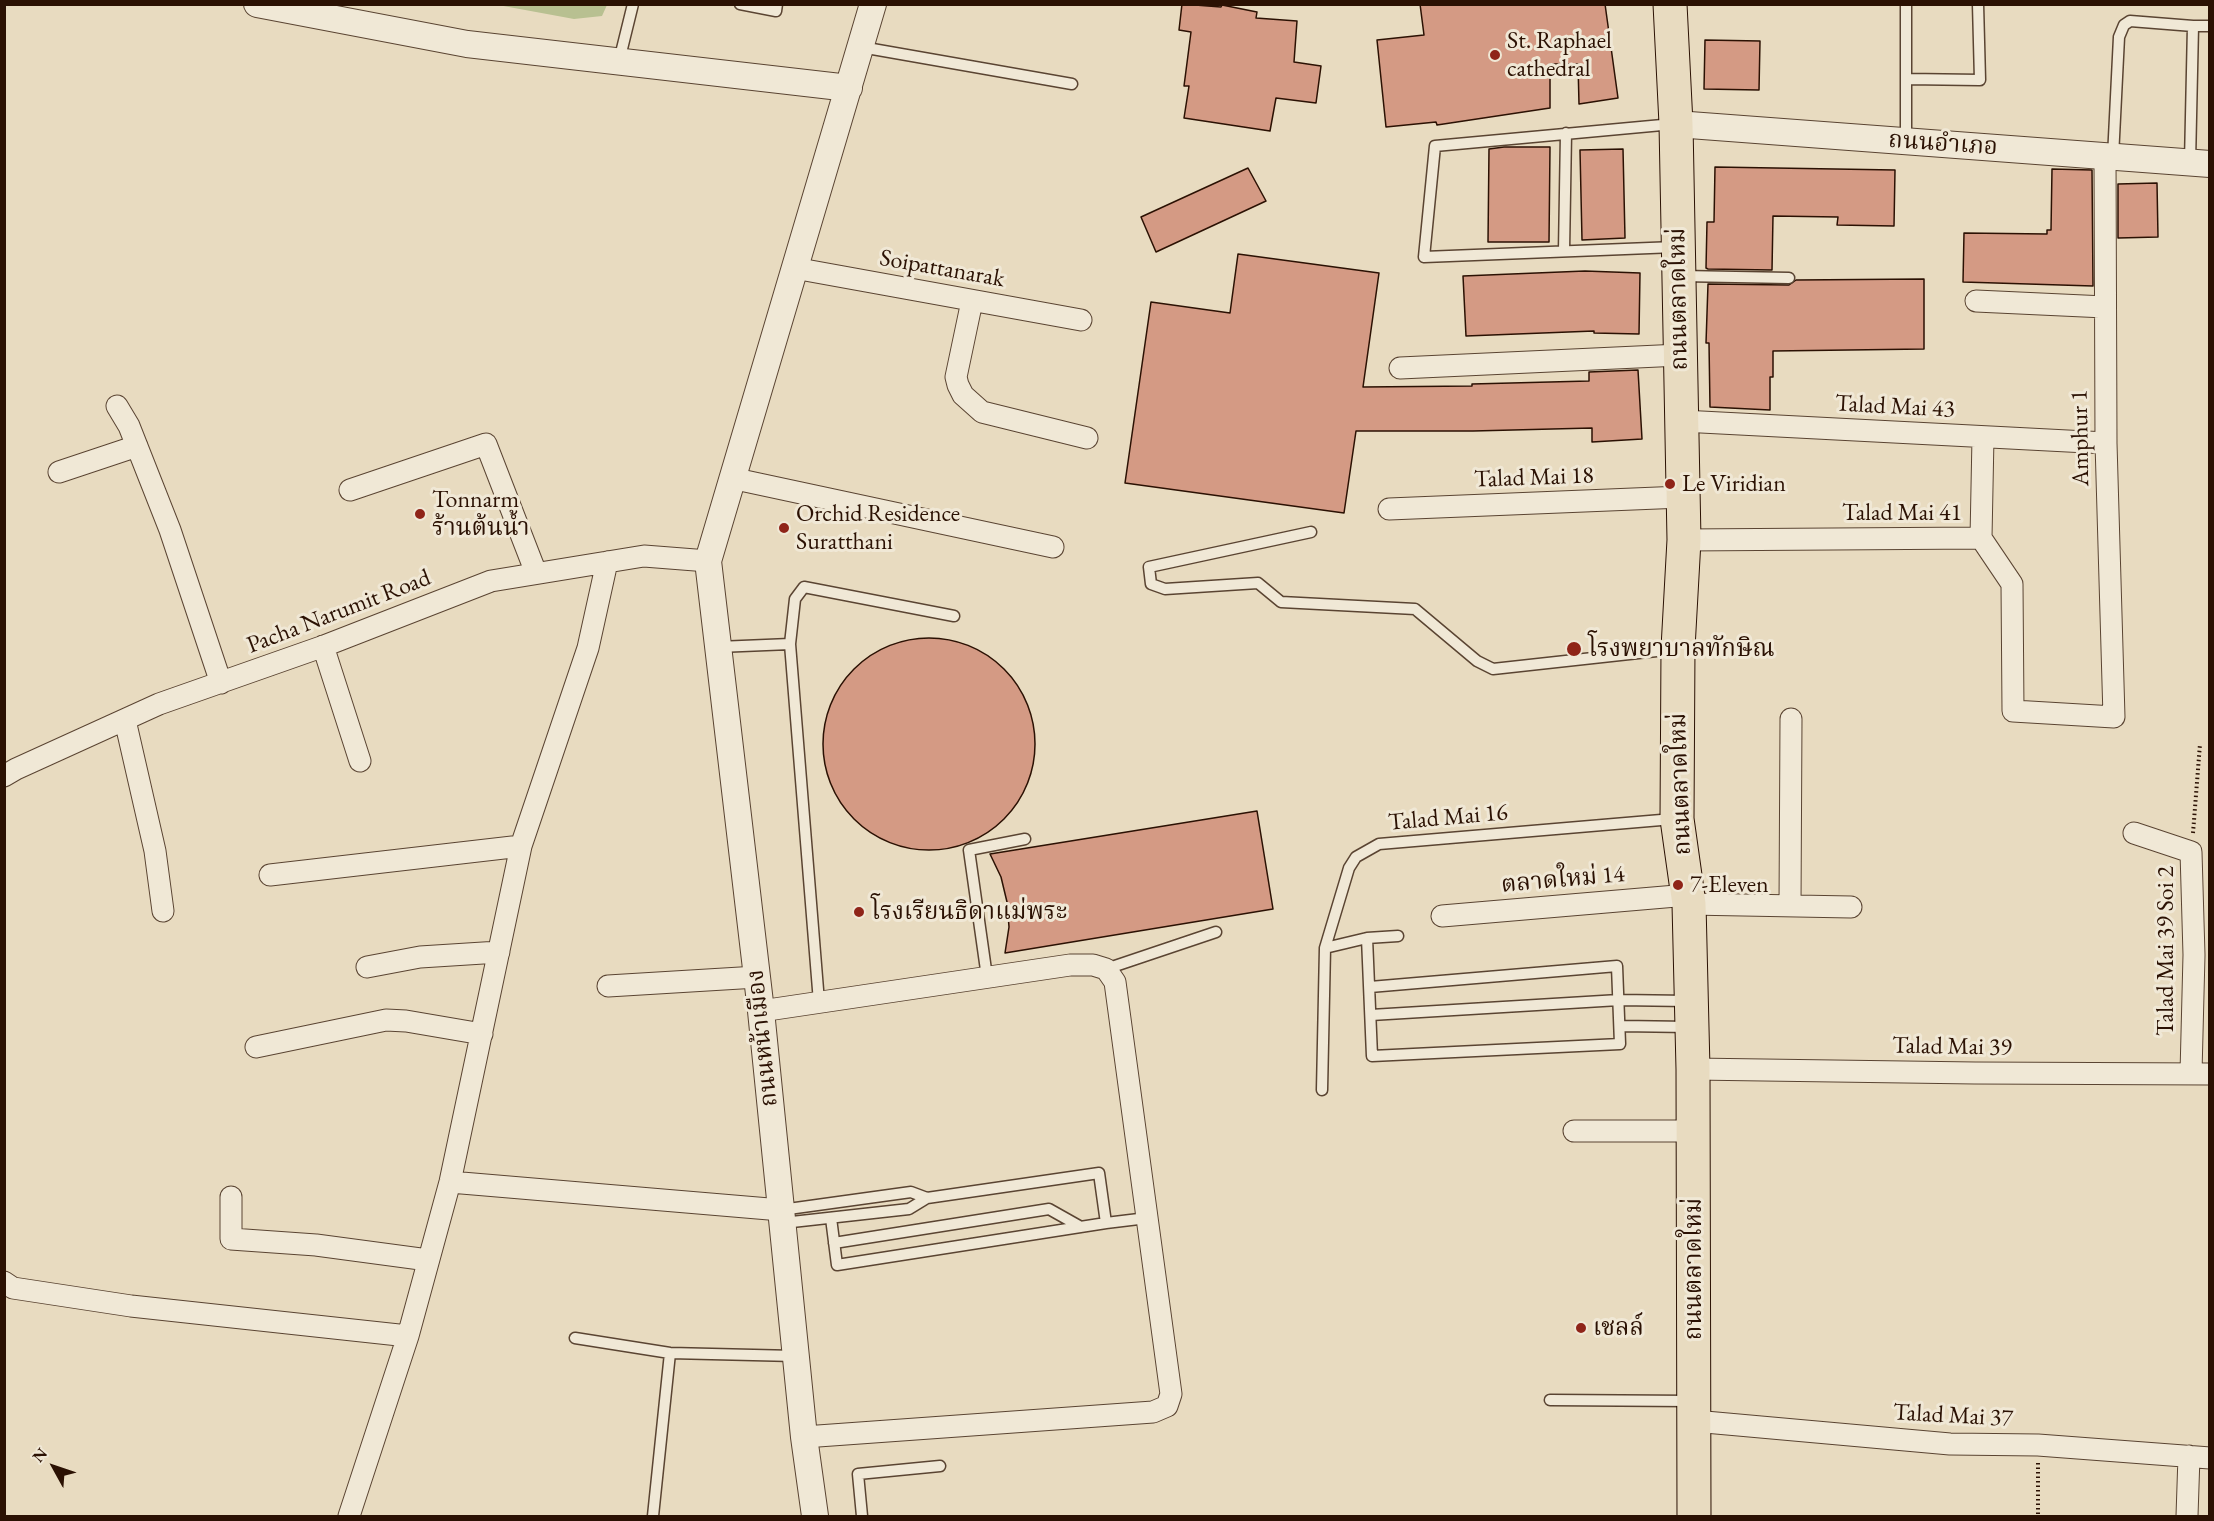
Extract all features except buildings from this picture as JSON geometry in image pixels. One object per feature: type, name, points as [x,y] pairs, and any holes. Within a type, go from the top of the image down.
[{"type":"main road","name":"ถนนตลาดใหม่","points":[[1670,4],[1676,124],[1684,540],[1678,648],[1677,819],[1689,899],[1693,1069],[1694,1516]]},
{"type":"street","points":[[257,4],[467,44],[849,88]]},
{"type":"street","points":[[708,561],[873,4]]},
{"type":"street","name":"ถนนอำเภอ","points":[[1676,124],[2200,163]]},
{"type":"street","name":"Amphur 1","points":[[2109,157],[2105,307],[2106,443],[2114,717]]},
{"type":"street","name":"Soipattanarak","points":[[794,268],[1081,320]]},
{"type":"street","points":[[972,301],[956,377],[963,395],[982,412],[1087,438]]},
{"type":"street","points":[[1976,301],[2105,307]]},
{"type":"street","points":[[1400,368],[1680,355]]},
{"type":"street","points":[[117,406],[129,426],[170,530],[221,683]]},
{"type":"street","name":"Talad Mai 43","points":[[1682,421],[2106,443]]},
{"type":"street","points":[[1981,538],[1983,437]]},
{"type":"street","points":[[350,490],[486,444],[536,573]]},
{"type":"street","points":[[59,472],[137,446]]},
{"type":"street","points":[[731,478],[1053,547]]},
{"type":"street","name":"Talad Mai 18","points":[[1389,509],[1682,497]]},
{"type":"street","name":"Talad Mai 41","points":[[1684,540],[1981,538],[2012,584],[2013,711],[2114,717]]},
{"type":"street","name":"Pacha Narumit Road","points":[[4,777],[16,769],[159,704],[323,646],[491,582],[644,556],[708,561]]},
{"type":"street","name":"ถนนหน้าเมือง","points":[[708,561],[761,1011],[804,1437],[815,1516]]},
{"type":"street","points":[[349,1516],[408,1335],[450,1182],[521,846],[588,648],[607,562]]},
{"type":"street","points":[[323,646],[360,761]]},
{"type":"street","points":[[1790,906],[1791,719]]},
{"type":"street","points":[[125,720],[153,841],[163,911]]},
{"type":"street","name":"Talad Mai 39 Soi 2","points":[[2134,832],[2191,852],[2200,1073]]},
{"type":"street","points":[[270,875],[521,846]]},
{"type":"street","name":"ตลาดใหม่ 14","points":[[1442,916],[1689,899],[1790,906],[1851,907]]},
{"type":"street","points":[[367,967],[420,957],[499,952]]},
{"type":"street","points":[[761,1011],[1070,965],[1093,965],[1106,969],[1115,982],[1171,1394],[1167,1406],[1153,1412],[804,1437]]},
{"type":"street","points":[[608,986],[757,977]]},
{"type":"street","points":[[256,1047],[365,1023],[391,1020],[482,1034]]},
{"type":"street","name":"Talad Mai 39","points":[[1693,1069],[2200,1073]]},
{"type":"street","points":[[1574,1131],[1693,1131]]},
{"type":"street","points":[[450,1182],[782,1216]]},
{"type":"street","points":[[231,1197],[231,1239],[316,1245],[428,1260]]},
{"type":"street","points":[[4,1282],[13,1288],[131,1306],[408,1335]]},
{"type":"street","name":"Talad Mai 37","points":[[1694,1411],[1950,1444],[2038,1445],[2199,1457]]},
{"type":"street","points":[[2187,1516],[2199,1457]]},
{"type":"lane","points":[[619,62],[633,4]]},
{"type":"lane","points":[[740,4],[776,11],[777,4]]},
{"type":"lane","points":[[1906,4],[1906,142]]},
{"type":"lane","points":[[1907,79],[1980,80],[1978,4]]},
{"type":"lane","points":[[2109,157],[2121,30],[2124,25],[2130,21],[2210,26]]},
{"type":"lane","points":[[2193,26],[2200,163]]},
{"type":"lane","points":[[860,47],[1072,84]]},
{"type":"lane","points":[[1676,124],[1435,146],[1424,257],[1564,251],[1679,261],[1790,278]]},
{"type":"lane","points":[[1564,251],[1566,134]]},
{"type":"lane","points":[[1311,532],[1149,567],[1151,584],[1165,589],[1258,584],[1281,602],[1415,609],[1477,661],[1493,669],[1678,648]]},
{"type":"lane","points":[[819,1002],[790,644],[795,599],[804,587],[954,616]]},
{"type":"lane","points":[[718,647],[790,644]]},
{"type":"lane","name":"Talad Mai 16","points":[[1322,1090],[1325,948],[1349,868],[1356,857],[1379,844],[1677,819]]},
{"type":"lane","points":[[987,977],[969,850],[1025,839]]},
{"type":"lane","points":[[1106,969],[1216,932]]},
{"type":"lane","points":[[1325,948],[1367,938],[1398,936]]},
{"type":"lane","points":[[1367,938],[1372,1056],[1620,1044],[1617,966],[1370,987]]},
{"type":"lane","points":[[1371,1015],[1619,1000],[1692,1014]]},
{"type":"lane","points":[[1621,1026],[1692,1014]]},
{"type":"lane","points":[[782,1216],[831,1218],[909,1209],[927,1198],[1099,1173],[1106,1223]]},
{"type":"lane","points":[[782,1216],[910,1192],[927,1198]]},
{"type":"lane","points":[[834,1243],[1049,1209],[1081,1227]]},
{"type":"lane","points":[[831,1218],[837,1265],[1147,1218]]},
{"type":"lane","points":[[575,1338],[670,1353],[796,1356]]},
{"type":"lane","points":[[653,1516],[670,1353]]},
{"type":"lane","points":[[1550,1400],[1694,1411]]},
{"type":"lane","points":[[862,1516],[858,1474],[940,1466]]},
{"type":"path","points":[[2191,852],[2200,744]]},
{"type":"path","points":[[2038,1445],[2038,1516]]},
{"type":"green space","points":[[607,4],[602,16],[574,19],[498,5]]},
{"type":"place","name":"St. Raphael cathedral","points":[[1495,55]]},
{"type":"place","name":"Le Viridian","points":[[1670,484]]},
{"type":"place","name":"Tonnarm ร้านต้นน้ำ","points":[[420,514]]},
{"type":"place","name":"Orchid Residence Suratthani","points":[[784,528]]},
{"type":"place","name":"โรงพยาบาลทักษิณ","points":[[1574,649]]},
{"type":"place","name":"7-Eleven","points":[[1678,885]]},
{"type":"place","name":"โรงเรียนธิดาแม่พระ","points":[[859,912]]},
{"type":"place","name":"เชลล์","points":[[1581,1328]]}]
